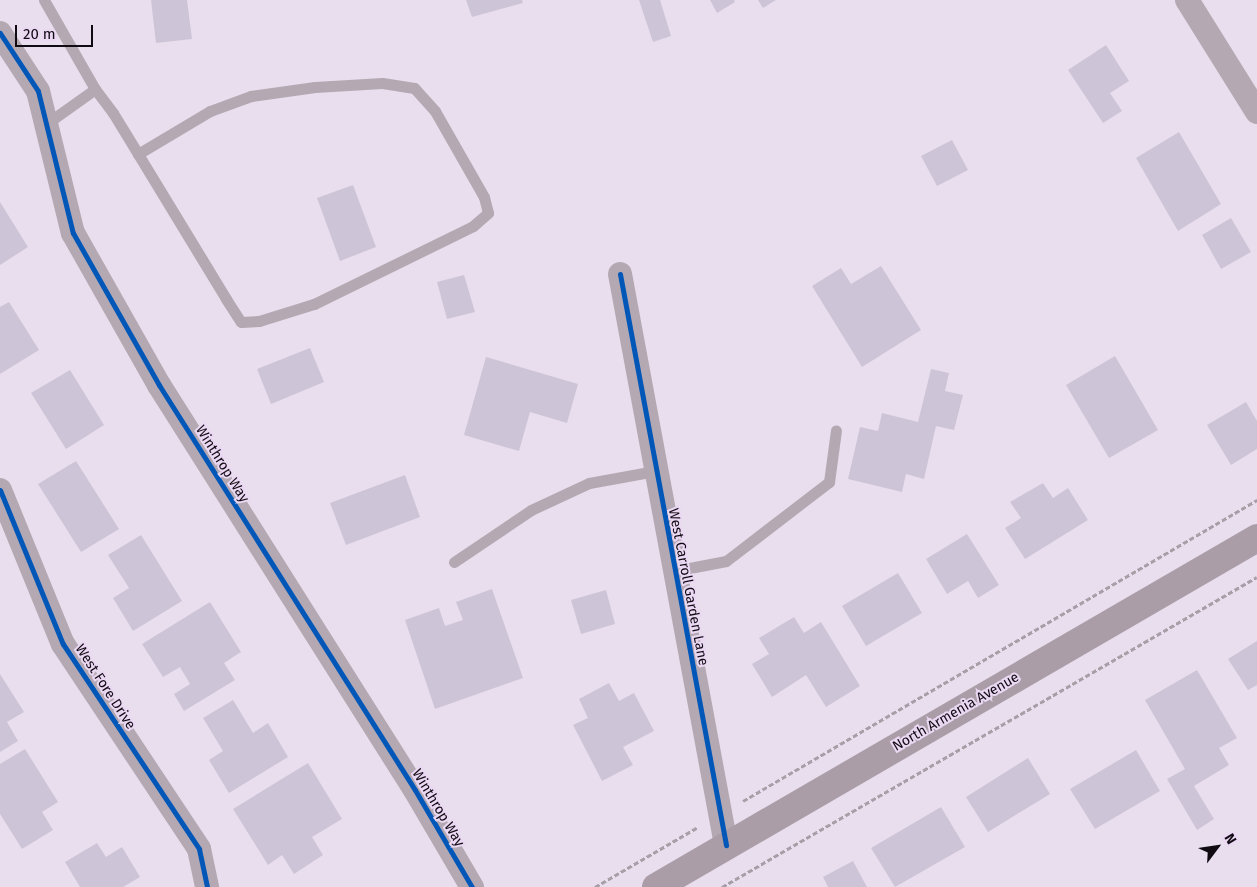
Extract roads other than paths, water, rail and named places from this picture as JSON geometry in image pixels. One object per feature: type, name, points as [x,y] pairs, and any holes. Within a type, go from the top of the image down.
[{"type":"main road","name":"North Armenia Avenue","points":[[656,887],[1257,538]]},
{"type":"street","points":[[1187,0],[1257,112]]},
{"type":"street","name":"Winthrop Way","points":[[0,33],[38,91],[73,233],[159,385],[415,790],[472,887]]},
{"type":"street","name":"West Carroll Garden Lane","points":[[620,274],[655,471],[726,845]]},
{"type":"street","name":"West Fore Drive","points":[[0,490],[63,644],[198,849],[207,887]]},
{"type":"lane","points":[[44,0],[95,89],[113,113],[138,154],[241,322],[259,321],[314,304],[473,226],[488,212],[484,197],[435,111],[414,88],[382,84],[315,87],[251,96],[210,112],[138,154]]},
{"type":"lane","points":[[46,124],[95,89]]},
{"type":"lane","points":[[674,571],[726,561],[829,482],[836,430]]},
{"type":"lane","points":[[454,562],[531,510],[589,483],[655,471]]}]
